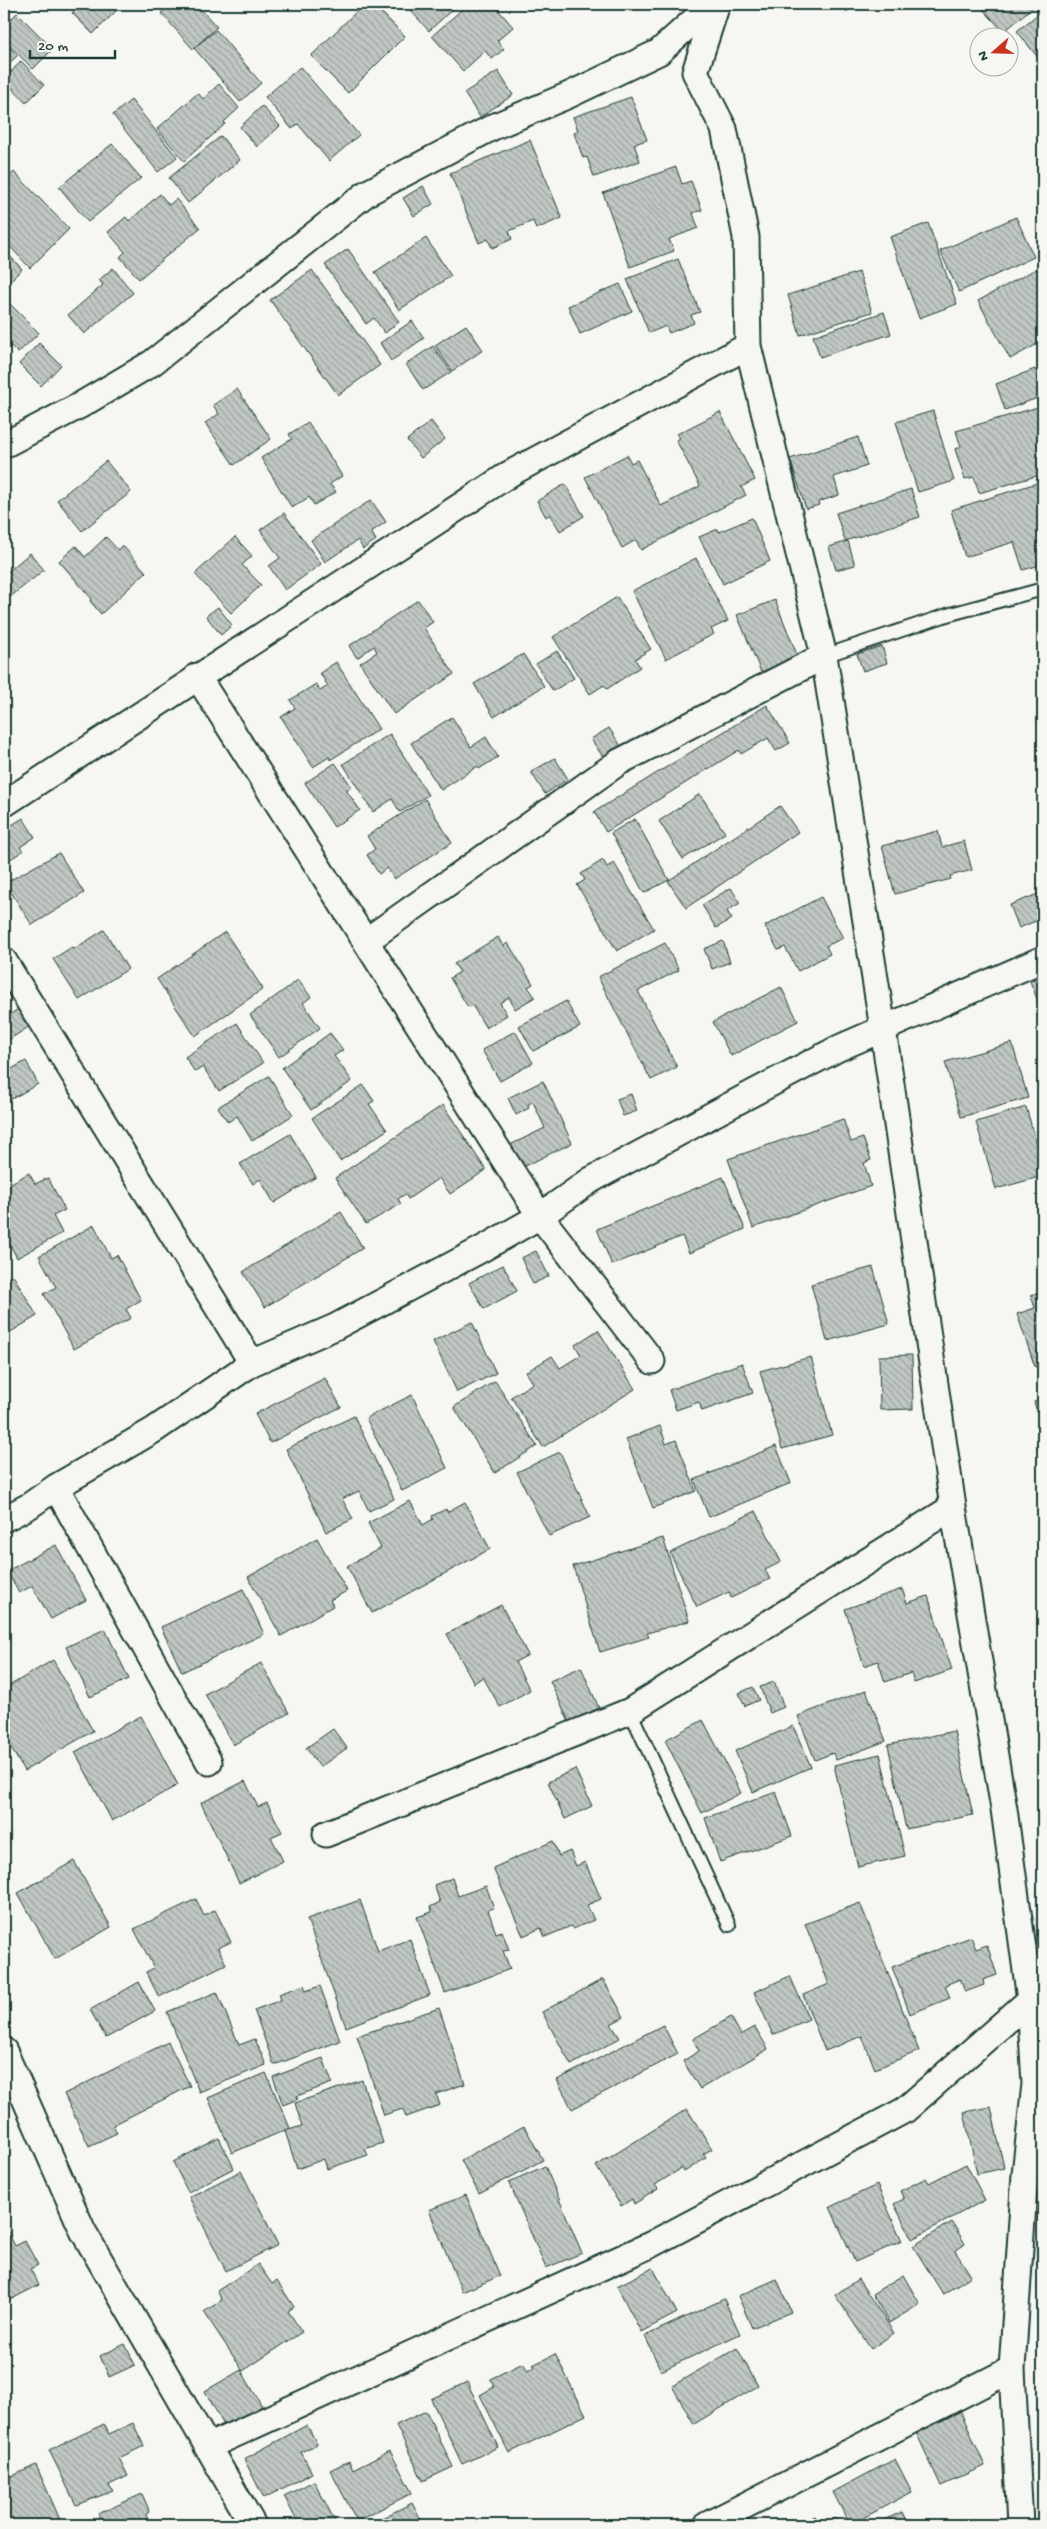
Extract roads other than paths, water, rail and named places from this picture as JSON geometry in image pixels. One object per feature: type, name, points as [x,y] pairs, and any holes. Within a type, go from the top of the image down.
[{"type":"street","points":[[4,445],[152,363],[367,193],[492,127],[569,96],[659,52],[712,4]]},
{"type":"street","points":[[718,4],[695,72],[724,129],[746,237],[748,346],[824,656],[884,1029],[953,1507],[1004,1809],[1030,2000],[1034,2084],[1025,2174],[1012,2370],[1020,2525]]},
{"type":"street","points":[[4,804],[196,676],[511,473],[748,346]]},
{"type":"street","points":[[366,942],[619,762],[824,656]]},
{"type":"street","points":[[196,676],[540,1216],[652,1360]]},
{"type":"street","points":[[4,1518],[29,1506],[56,1487],[154,1430],[252,1364],[335,1327],[540,1216],[591,1180],[830,1053],[1043,959]]},
{"type":"street","points":[[4,961],[252,1364]]},
{"type":"street","points":[[56,1487],[209,1762]]},
{"type":"street","points":[[326,1834],[630,1712],[953,1507]]},
{"type":"street","points":[[207,2447],[650,2245],[905,2110],[1030,2000]]},
{"type":"street","points":[[4,2051],[83,2231],[252,2525]]},
{"type":"street","points":[[708,2525],[1012,2370]]},
{"type":"lane","points":[[824,656],[947,615],[1043,589]]},
{"type":"lane","points":[[630,1712],[729,1926]]}]
